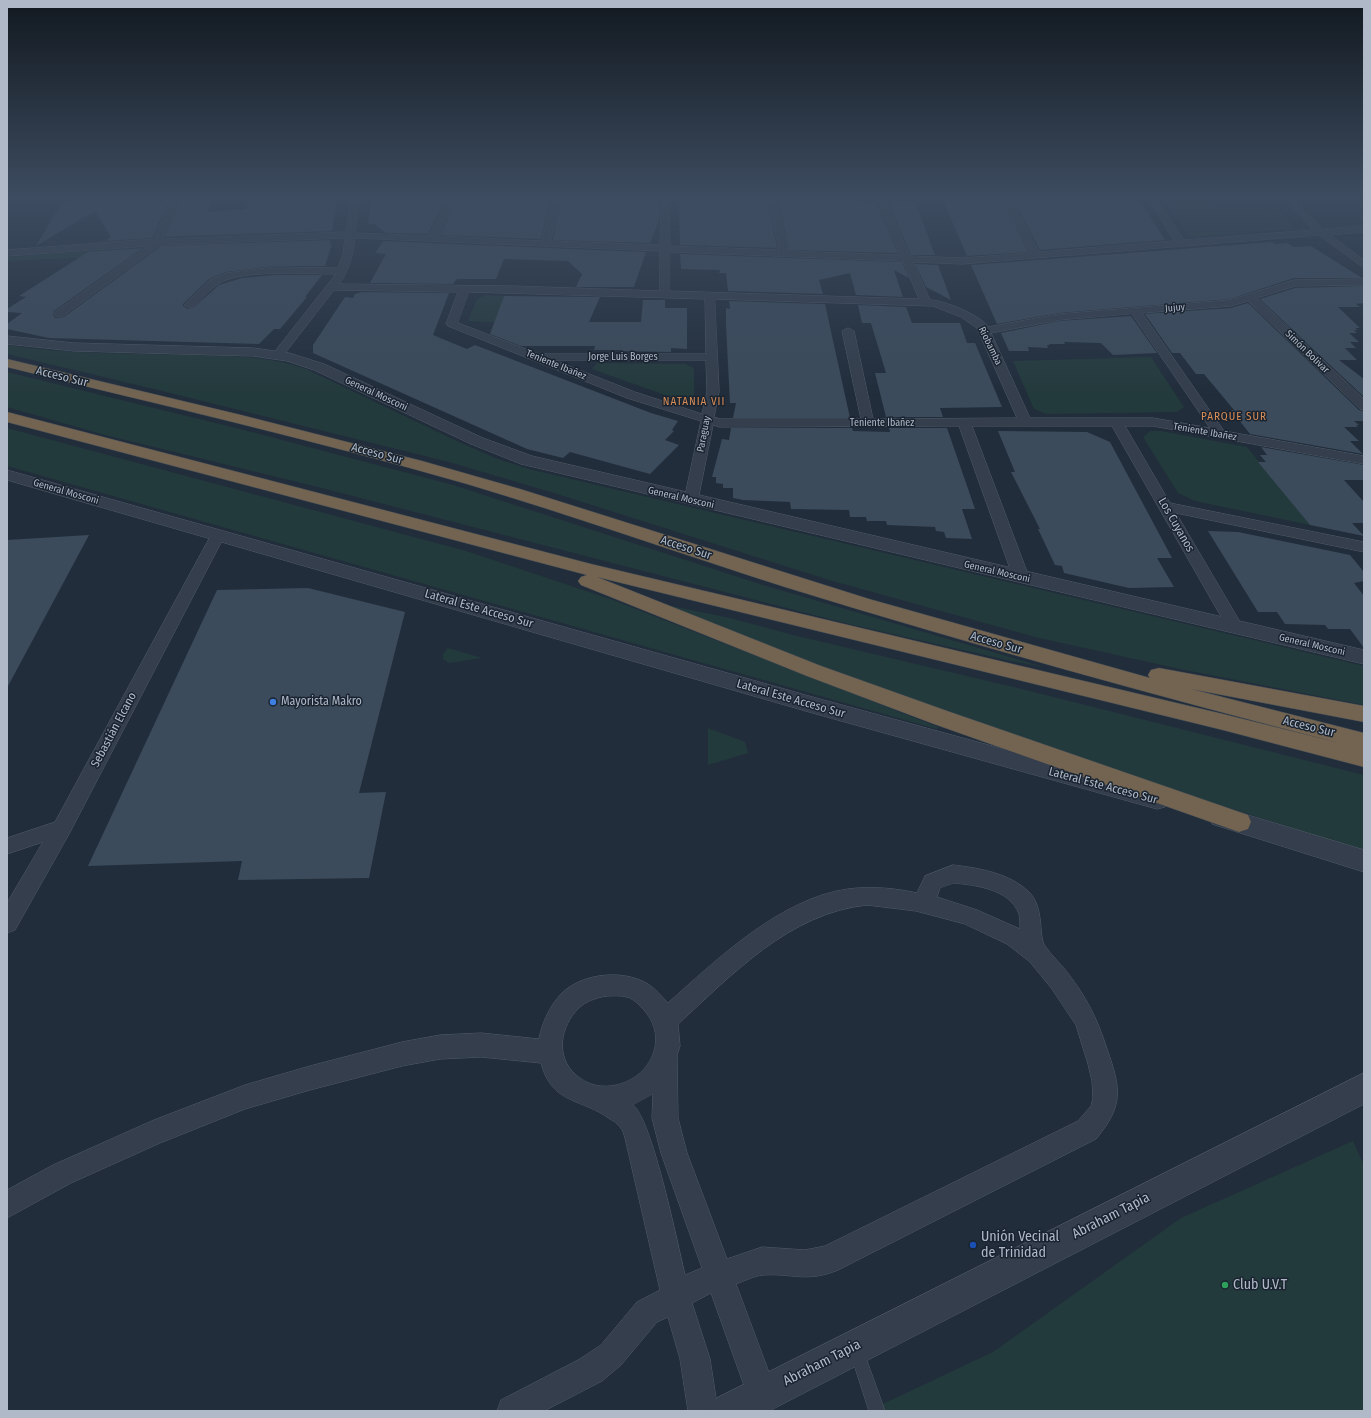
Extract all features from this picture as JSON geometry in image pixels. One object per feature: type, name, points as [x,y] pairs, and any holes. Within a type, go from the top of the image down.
[{"type":"highway","name":"Acceso Sur","points":[[7,363],[264,425],[425,466],[522,495],[795,583],[980,638],[1130,681],[1364,741]]},
{"type":"highway","name":"Acceso Sur","points":[[7,417],[723,603],[1216,720],[1364,758]]},
{"type":"highway","points":[[484,542],[605,588],[821,674],[1239,822]]},
{"type":"highway","points":[[980,638],[1364,714]]},
{"type":"street","points":[[59,314],[131,263]]},
{"type":"street","points":[[278,355],[331,288],[342,271],[345,263]]},
{"type":"street","points":[[665,263],[665,295]]},
{"type":"street","points":[[331,288],[465,288],[665,295],[925,301],[909,263]]},
{"type":"street","points":[[189,305],[216,280],[227,276],[274,270],[342,271]]},
{"type":"street","name":"Jujuy","points":[[984,331],[1059,317],[1231,303],[1294,283],[1364,282]]},
{"type":"street","name":"Teniente Ibañez","points":[[465,288],[452,324],[630,395],[719,423],[1153,422],[1364,460]]},
{"type":"street","name":"Paraguay","points":[[691,500],[712,392],[710,296]]},
{"type":"street","name":"Simón Bolivar","points":[[1250,297],[1364,406]]},
{"type":"street","name":"Riobamba","points":[[925,301],[936,303],[981,325],[1025,422]]},
{"type":"street","points":[[1135,311],[1220,434]]},
{"type":"street","points":[[848,331],[868,423]]},
{"type":"street","name":"General Mosconi","points":[[7,340],[50,346],[243,352],[278,355],[319,367],[477,441],[514,456],[546,466],[1364,657]]},
{"type":"street","name":"Jorge Luis Borges","points":[[534,357],[712,357]]},
{"type":"street","points":[[964,422],[1021,577]]},
{"type":"street","name":"Los Cuyanos","points":[[1116,422],[1236,627]]},
{"type":"street","name":"General Mosconi","points":[[7,475],[218,535]]},
{"type":"street","points":[[1165,506],[1364,547]]},
{"type":"street","name":"Lateral Este Acceso Sur","points":[[218,535],[949,744],[1239,822],[1364,861]]},
{"type":"street","name":"Sebastián Elcano","points":[[7,923],[62,828],[218,535]]},
{"type":"street","points":[[7,846],[62,828]]},
{"type":"street","points":[[924,903],[932,882],[953,874],[980,877],[1010,889],[1023,900],[1030,915],[1033,950]]},
{"type":"street","points":[[512,1411],[591,1370],[611,1355],[647,1312],[676,1297],[692,1286],[762,1261],[805,1264],[828,1260],[1087,1130],[1101,1113],[1106,1093],[1098,1059],[1084,1018],[1060,981],[1033,950],[1011,935],[951,910],[900,898],[846,898],[810,910],[760,938],[665,1020]]},
{"type":"street","points":[[666,1056],[657,1074],[642,1088],[624,1096],[604,1099],[584,1095],[568,1085],[556,1070],[550,1052],[551,1033],[558,1015],[571,1000],[587,990],[606,985],[624,986],[642,992],[656,1004],[665,1020],[669,1038],[666,1056],[665,1118],[674,1153],[762,1394]]},
{"type":"street","points":[[7,1205],[62,1174],[154,1134],[245,1097],[310,1078],[402,1054],[440,1047],[481,1045],[550,1052]]},
{"type":"street","name":"Abraham Tapia","points":[[730,1411],[1364,1088]]},
{"type":"street","points":[[604,1099],[629,1117],[638,1137],[676,1297],[695,1359],[703,1411]]},
{"type":"lane","points":[[856,1347],[877,1411]]},
{"type":"green space","points":[[486,295],[504,296],[495,322],[468,321],[477,299]]},
{"type":"green space","points":[[7,345],[76,352],[235,356],[278,361],[306,369],[461,443],[498,459],[529,469],[1364,666],[1364,705],[1180,669],[1039,638],[829,580],[554,493],[449,462],[7,354]]},
{"type":"green space","points":[[1151,357],[1184,407],[1177,412],[1046,414],[1034,409],[1013,361]]},
{"type":"green space","points":[[597,363],[685,364],[694,368],[694,398],[682,401],[592,369]]},
{"type":"green space","points":[[7,372],[244,430],[453,485],[763,585],[1044,667],[1011,661],[849,624],[318,487],[105,435],[7,407]]},
{"type":"green space","points":[[7,428],[466,551],[610,599],[938,727],[937,729],[7,466]]},
{"type":"green space","points":[[1150,431],[1161,431],[1247,447],[1310,525],[1195,501],[1178,493],[1143,437]]},
{"type":"green space","points":[[666,605],[730,618],[793,635],[1022,689],[1364,775],[1364,851],[1195,797],[918,705]]},
{"type":"green space","points":[[448,648],[482,658],[449,663],[443,659],[443,654]]},
{"type":"green space","points":[[708,728],[745,742],[748,753],[708,765]]},
{"type":"green space","name":"Club U.V.T","points":[[1353,1141],[1364,1165],[1364,1411],[868,1411],[993,1352],[1181,1218]]},
{"type":"building","points":[[70,263],[122,263],[54,311],[53,315],[55,318],[64,317],[138,263],[326,263],[325,266],[274,266],[226,272],[209,279],[183,304],[183,306],[188,309],[193,308],[219,285],[242,278],[274,275],[322,275],[305,297],[307,297],[280,329],[274,329],[259,344],[49,338],[7,329],[7,324],[22,313],[7,312],[7,309],[26,297],[19,296]]},
{"type":"building","points":[[381,263],[502,263],[496,279],[457,279],[453,284],[370,283]]},
{"type":"building","points":[[570,263],[642,263],[634,287],[576,287],[582,274]]},
{"type":"building","points":[[681,263],[903,263],[909,278],[894,270],[903,297],[856,295],[850,273],[819,280],[823,294],[728,291],[726,273],[719,273],[720,270],[681,269]]},
{"type":"building","points":[[995,263],[1338,263],[1362,278],[1294,278],[1230,299],[1059,313],[997,324],[971,265]]},
{"type":"building","points":[[915,264],[938,265],[951,300],[926,287]]},
{"type":"building","points":[[1364,286],[1364,303],[1356,304],[1360,307],[1338,307],[1360,328],[1355,328],[1358,330],[1354,330],[1357,333],[1349,333],[1359,342],[1350,342],[1356,348],[1345,348],[1357,360],[1339,360],[1364,379],[1364,397],[1260,299],[1295,288]]},
{"type":"building","points":[[362,292],[449,293],[433,335],[467,349],[475,345],[651,413],[678,421],[672,430],[674,431],[665,440],[679,445],[650,474],[570,452],[563,458],[527,449],[313,353],[313,345],[345,297],[353,298],[355,294]]},
{"type":"building","points":[[504,296],[600,297],[589,322],[641,322],[643,300],[665,300],[665,308],[687,308],[687,349],[671,348],[671,352],[594,350],[595,346],[521,346],[490,334]]},
{"type":"building","points":[[729,301],[825,304],[850,418],[733,418],[736,403],[730,403],[726,325],[726,308],[730,309]]},
{"type":"building","points":[[1248,303],[1359,410],[1364,411],[1364,421],[1354,421],[1359,425],[1356,425],[1358,427],[1344,427],[1359,441],[1350,441],[1363,454],[1250,434],[1231,410],[1234,410],[1204,374],[1196,374],[1180,353],[1172,353],[1145,314],[1231,308]]},
{"type":"building","points":[[858,305],[906,307],[912,323],[960,323],[967,343],[975,343],[1002,407],[940,408],[943,417],[886,417],[875,373],[886,373],[871,323],[862,323]]},
{"type":"building","points":[[1131,316],[1157,353],[1113,355],[1101,343],[1064,342],[1065,344],[1049,344],[1050,345],[1047,345],[1048,348],[1028,347],[1029,351],[1009,351],[1001,333],[1059,321]]},
{"type":"building","points":[[731,428],[852,428],[853,431],[890,432],[889,428],[947,428],[975,509],[962,509],[972,539],[946,538],[944,532],[936,531],[935,527],[887,525],[886,521],[867,521],[866,517],[850,517],[849,510],[791,509],[790,502],[743,500],[733,498],[733,488],[723,488],[723,484],[716,483],[716,477],[712,477],[722,439],[729,440]]},
{"type":"building","points":[[998,431],[1087,432],[1110,442],[1172,558],[1157,558],[1174,587],[1129,588],[1064,573],[1062,566],[1055,565],[1038,529],[1040,529],[1011,472],[1015,472]]},
{"type":"building","points":[[1261,447],[1364,465],[1364,480],[1344,480],[1364,502],[1364,523],[1352,523],[1364,536],[1310,525],[1258,462],[1266,462],[1260,455],[1267,455]]},
{"type":"building","points":[[1208,531],[1238,532],[1350,555],[1364,572],[1364,581],[1354,583],[1364,596],[1364,648],[1350,629],[1328,629],[1325,625],[1285,624],[1277,612],[1258,612]]},
{"type":"building","points":[[89,535],[7,688],[7,540]]},
{"type":"building","name":"Mayorista Makro","points":[[308,588],[405,612],[359,793],[386,792],[369,878],[238,880],[242,861],[88,866],[217,590]]},
{"type":"place","name":"Mayorista Makro","points":[[273,702]]},
{"type":"place","name":"Unión Vecinal de Trinidad","points":[[973,1245]]},
{"type":"place","name":"Club U.V.T","points":[[1225,1285]]},
{"type":"district","name":"NATANIA VII","points":[[694,402]]},
{"type":"district","name":"PARQUE SUR","points":[[1234,417]]}]
